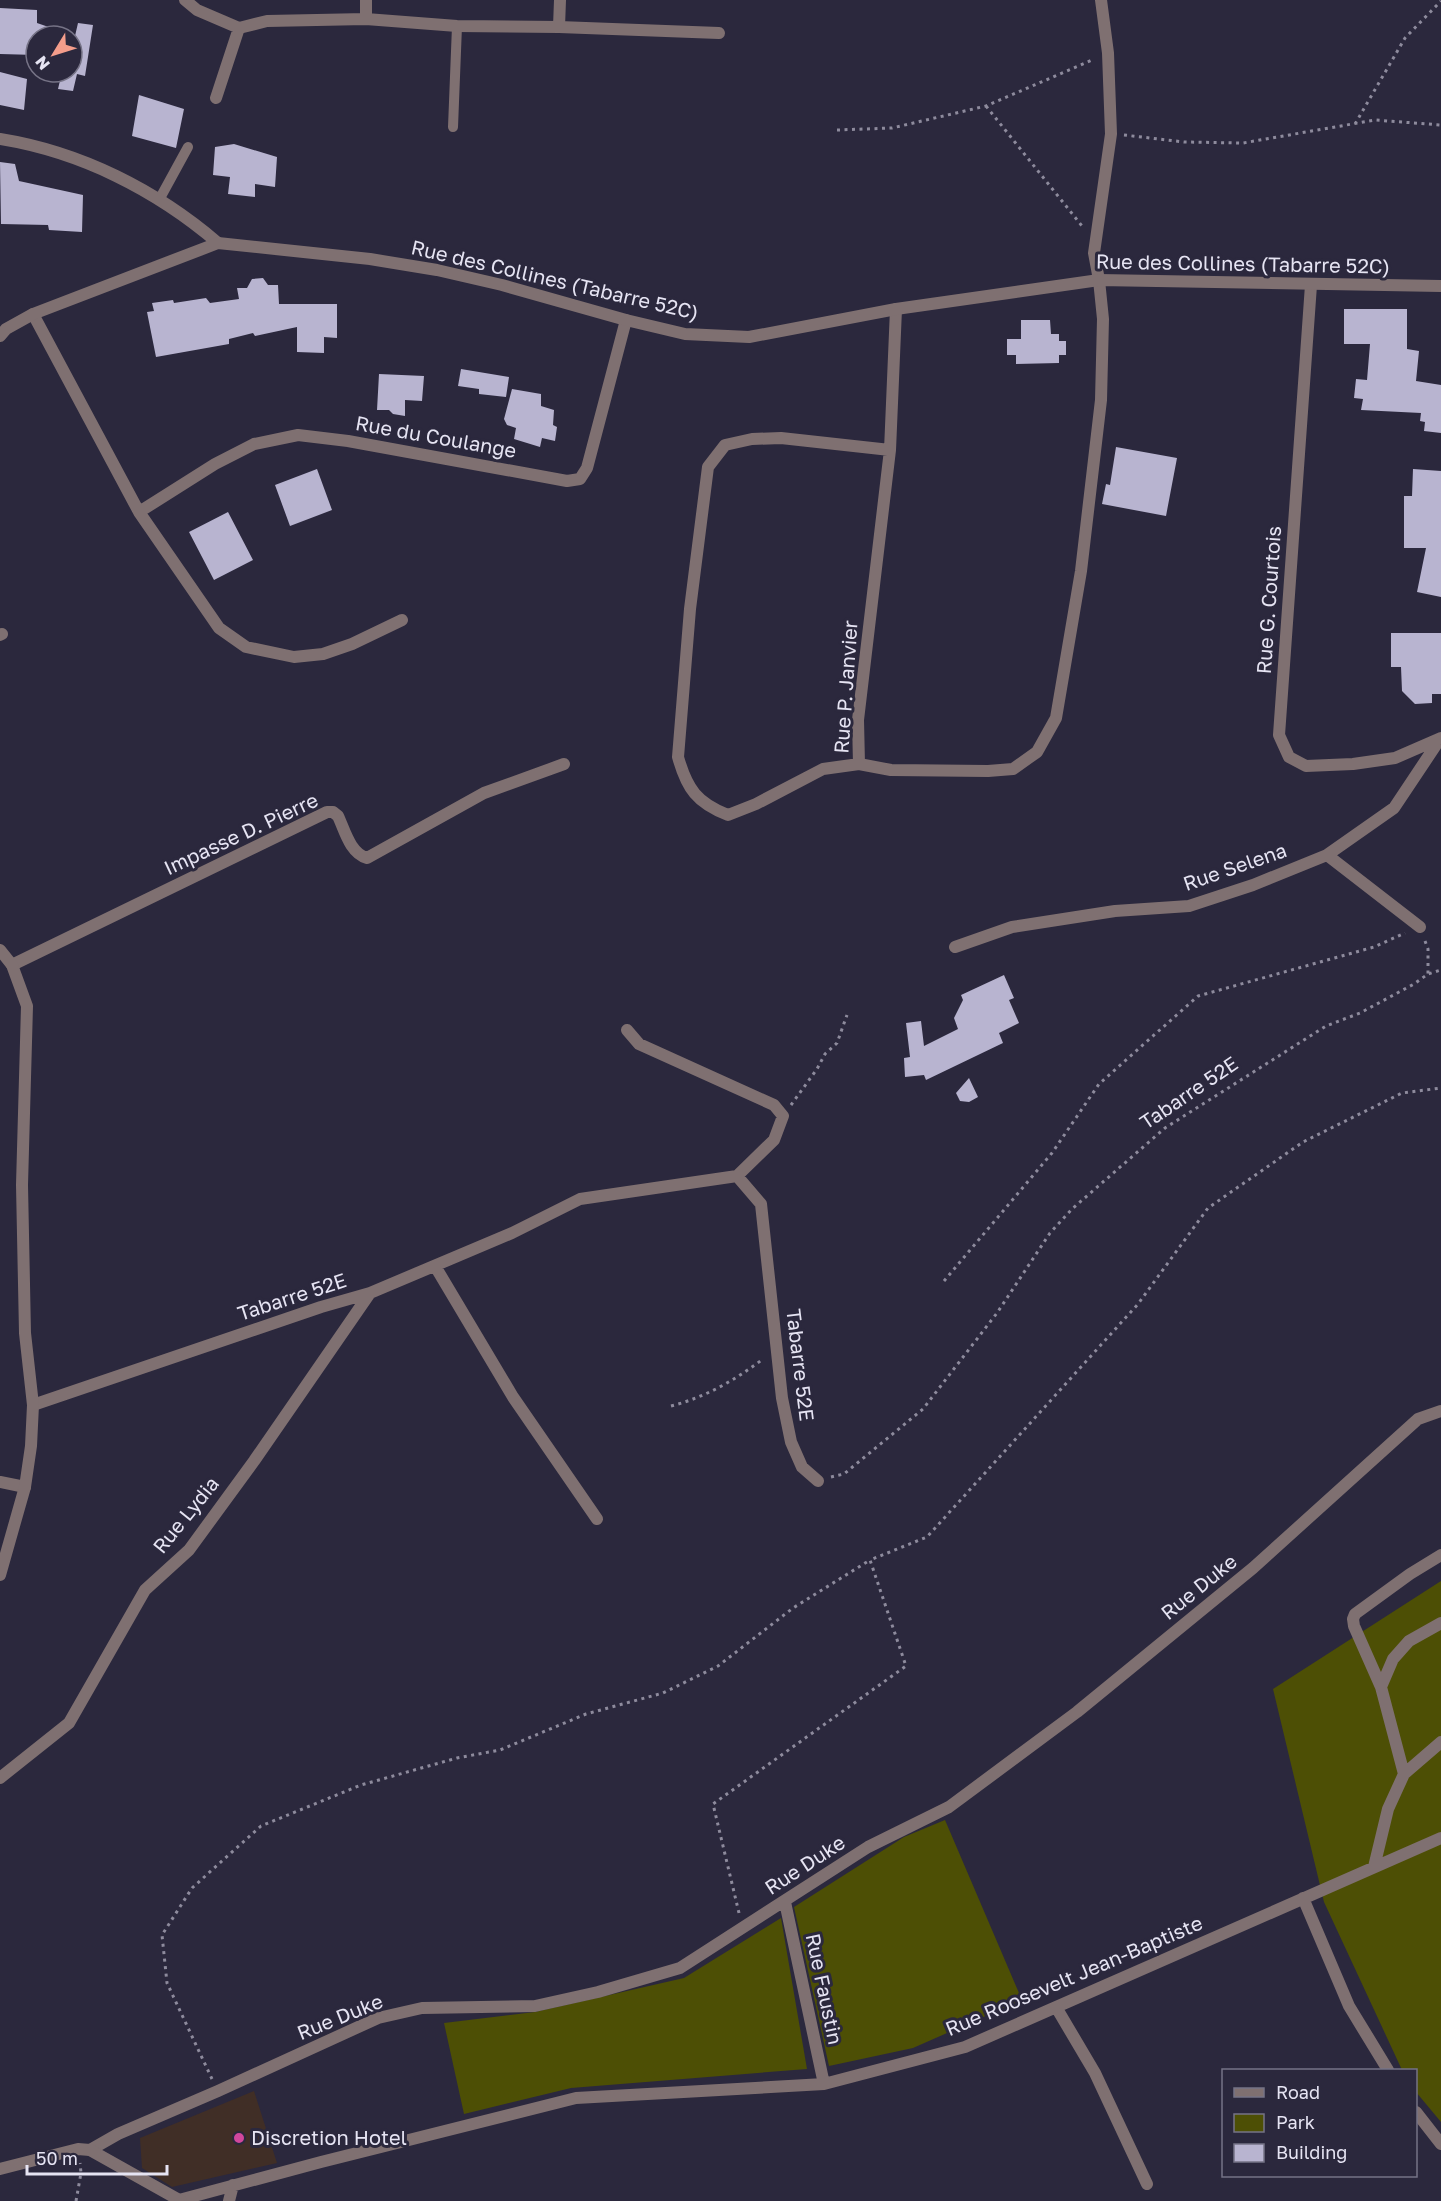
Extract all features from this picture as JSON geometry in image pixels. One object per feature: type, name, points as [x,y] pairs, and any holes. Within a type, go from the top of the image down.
[{"type":"street","points":[[185,0],[197,10],[239,28],[267,21],[366,19],[457,26],[719,33]]},
{"type":"street","points":[[366,0],[366,19]]},
{"type":"street","points":[[559,27],[560,0]]},
{"type":"street","name":"Rue P. Janvier","points":[[896,309],[890,450],[858,720],[859,764],[891,770],[1013,769],[1037,752],[1056,718],[1081,571],[1101,400],[1103,319],[1100,280],[1094,253],[1111,134],[1108,53],[1101,0]]},
{"type":"street","points":[[216,98],[239,28]]},
{"type":"street","points":[[0,139],[34,145],[98,166],[189,219],[218,243]]},
{"type":"street","name":"Rue des Collines (Tabarre 52C)","points":[[2,329],[33,314],[218,243],[370,259],[437,270],[685,334],[749,337],[896,309],[1100,280],[1441,286]]},
{"type":"street","name":"Rue G. Courtois","points":[[1311,285],[1279,735],[1289,757],[1306,766],[1353,764],[1395,758],[1441,738]]},
{"type":"street","points":[[33,314],[139,512],[219,628],[246,647],[294,657],[322,654],[352,644],[402,620]]},
{"type":"street","name":"Rue du Coulange","points":[[139,512],[215,464],[254,444],[298,435],[348,441],[567,481],[580,479],[587,468],[626,320]]},
{"type":"street","points":[[859,764],[823,769],[756,804],[728,815],[708,807],[687,783],[678,757],[690,609],[708,467],[725,445],[752,439],[781,438],[890,450]]},
{"type":"street","name":"Rue Selena","points":[[955,946],[1012,927],[1115,911],[1189,906],[1253,885],[1327,855],[1394,808],[1441,738]]},
{"type":"street","name":"Impasse D. Pierre","points":[[12,964],[327,812],[333,812],[338,816],[355,852],[367,858],[484,794],[564,764]]},
{"type":"street","points":[[1327,855],[1420,927]]},
{"type":"street","points":[[0,950],[12,964],[27,1006],[23,1196],[25,1333],[33,1406],[31,1446],[24,1487],[0,1575]]},
{"type":"street","points":[[627,1030],[639,1044],[774,1105],[783,1116],[774,1140],[737,1176]]},
{"type":"street","name":"Tabarre 52E","points":[[33,1406],[321,1307],[370,1293],[512,1233],[580,1199],[737,1176],[761,1204],[782,1398],[791,1442],[802,1467],[818,1481]]},
{"type":"street","points":[[435,1266],[513,1397],[597,1519]]},
{"type":"street","name":"Rue Lydia","points":[[0,1778],[69,1723],[145,1590],[189,1550],[254,1461],[370,1293]]},
{"type":"street","name":"Rue Duke","points":[[0,2169],[84,2150],[378,2018],[422,2008],[535,2006],[598,1992],[680,1968],[868,1847],[949,1807],[1068,1719],[1253,1568],[1418,1419],[1441,1411]]},
{"type":"street","points":[[0,1482],[24,1487]]},
{"type":"street","points":[[1404,1774],[1381,1687],[1353,1619],[1355,1614],[1441,1555]]},
{"type":"street","points":[[1381,1687],[1392,1659],[1409,1641],[1441,1623]]},
{"type":"street","points":[[1374,1868],[1388,1809],[1404,1774],[1441,1742]]},
{"type":"street","name":"Rue Roosevelt Jean-Baptiste","points":[[180,2200],[576,2098],[824,2084],[965,2047],[1441,1838]]},
{"type":"street","points":[[1303,1898],[1348,2006],[1387,2069]]},
{"type":"street","name":"Rue Faustin","points":[[785,1902],[824,2084]]},
{"type":"street","points":[[1056,2007],[1095,2073],[1147,2184]]},
{"type":"street","points":[[1417,2113],[1441,2144]]},
{"type":"street","points":[[84,2150],[180,2200]]},
{"type":"street","points":[[229,2201],[233,2186]]},
{"type":"lane","points":[[453,127],[457,26]]},
{"type":"lane","points":[[159,200],[188,147]]},
{"type":"path","points":[[1355,124],[1405,38],[1441,0]]},
{"type":"path","points":[[837,130],[892,128],[986,105],[1108,53]]},
{"type":"path","points":[[986,105],[1095,243]]},
{"type":"path","points":[[1111,134],[1184,142],[1244,143],[1376,120],[1441,125]]},
{"type":"path","points":[[944,1281],[1052,1154],[1100,1084],[1198,996],[1374,947],[1420,927],[1428,949],[1428,974]]},
{"type":"path","name":"Tabarre 52E","points":[[818,1481],[844,1474],[923,1409],[997,1313],[1050,1233],[1072,1209],[1165,1128],[1326,1026],[1360,1013],[1428,974],[1441,970]]},
{"type":"path","points":[[783,1116],[825,1054],[837,1043],[847,1015]]},
{"type":"path","points":[[218,2091],[167,1983],[162,1935],[192,1888],[261,1826],[362,1785],[458,1758],[500,1749],[586,1714],[663,1693],[718,1666],[793,1608],[870,1560],[927,1537],[1138,1304],[1208,1208],[1303,1142],[1402,1093],[1441,1088]]},
{"type":"path","points":[[671,1406],[693,1400],[736,1378],[777,1350]]},
{"type":"path","points":[[743,1929],[713,1804],[906,1666],[870,1560]]},
{"type":"path","points":[[76,2201],[84,2150]]},
{"type":"shaded area","points":[[254,2091],[277,2163],[172,2187],[142,2168],[140,2138]]},
{"type":"green space","points":[[1441,1581],[1441,2122],[1417,2093],[1417,2069],[1402,2069],[1324,1902],[1273,1689]]},
{"type":"green space","points":[[945,1820],[1022,2000],[913,2048],[829,2066],[794,1907],[904,1837]]},
{"type":"green space","points":[[781,1918],[807,2069],[571,2088],[464,2114],[444,2023],[535,2012],[684,1978]]},
{"type":"building","points":[[0,8],[37,10],[37,23],[40,24],[24,24],[24,55],[0,54]]},
{"type":"building","points":[[78,23],[93,25],[85,76],[84,24]]},
{"type":"building","points":[[0,72],[24,78],[24,84],[27,84],[24,110],[0,105]]},
{"type":"building","points":[[59,84],[75,84],[73,91],[58,89]]},
{"type":"building","points":[[139,95],[184,109],[176,148],[132,136]]},
{"type":"building","points":[[234,144],[277,157],[275,187],[255,184],[255,197],[228,194],[230,177],[213,175],[215,147]]},
{"type":"building","points":[[0,162],[15,164],[19,181],[83,195],[82,232],[49,230],[48,225],[1,224]]},
{"type":"building","points":[[263,278],[268,285],[278,285],[279,304],[337,304],[337,338],[324,337],[324,353],[297,352],[297,327],[255,336],[253,333],[229,339],[229,344],[156,357],[147,312],[154,311],[152,303],[173,300],[174,303],[206,298],[210,303],[239,299],[237,288],[247,288],[252,279]]},
{"type":"building","points":[[1344,309],[1407,309],[1407,349],[1419,351],[1416,381],[1441,385],[1441,433],[1424,431],[1425,422],[1420,421],[1421,413],[1361,410],[1363,399],[1354,398],[1356,379],[1367,380],[1370,344],[1344,344]]},
{"type":"building","points":[[1021,320],[1050,320],[1051,334],[1059,334],[1059,341],[1066,341],[1066,355],[1059,355],[1059,363],[1016,364],[1016,355],[1007,355],[1007,339],[1021,339]]},
{"type":"building","points":[[461,369],[509,377],[506,397],[479,394],[479,389],[458,386]]},
{"type":"building","points":[[379,374],[424,376],[422,401],[405,400],[405,416],[393,414],[389,410],[377,410]]},
{"type":"building","points":[[512,389],[541,394],[541,406],[554,410],[553,425],[557,427],[555,441],[542,438],[540,447],[514,439],[516,428],[507,425],[504,419]]},
{"type":"building","points":[[1116,447],[1177,458],[1166,516],[1102,504],[1106,484],[1110,485]]},
{"type":"building","points":[[317,469],[332,510],[290,526],[275,485]]},
{"type":"building","points":[[1413,469],[1441,471],[1441,597],[1417,592],[1426,548],[1404,548],[1404,496],[1412,496]]},
{"type":"building","points":[[228,512],[253,560],[214,580],[189,532]]},
{"type":"building","points":[[1391,633],[1441,633],[1441,694],[1432,694],[1432,703],[1415,704],[1402,691],[1401,667],[1391,667]]},
{"type":"building","points":[[1004,975],[1014,998],[1009,1000],[1019,1023],[999,1033],[1003,1043],[926,1080],[924,1075],[905,1077],[904,1058],[910,1057],[906,1023],[921,1021],[924,1046],[958,1029],[954,1018],[963,1000],[961,995]]},
{"type":"building","points":[[969,1078],[978,1097],[969,1102],[960,1101],[956,1093]]},
{"type":"place","name":"Discretion Hotel","points":[[239,2138]]}]
